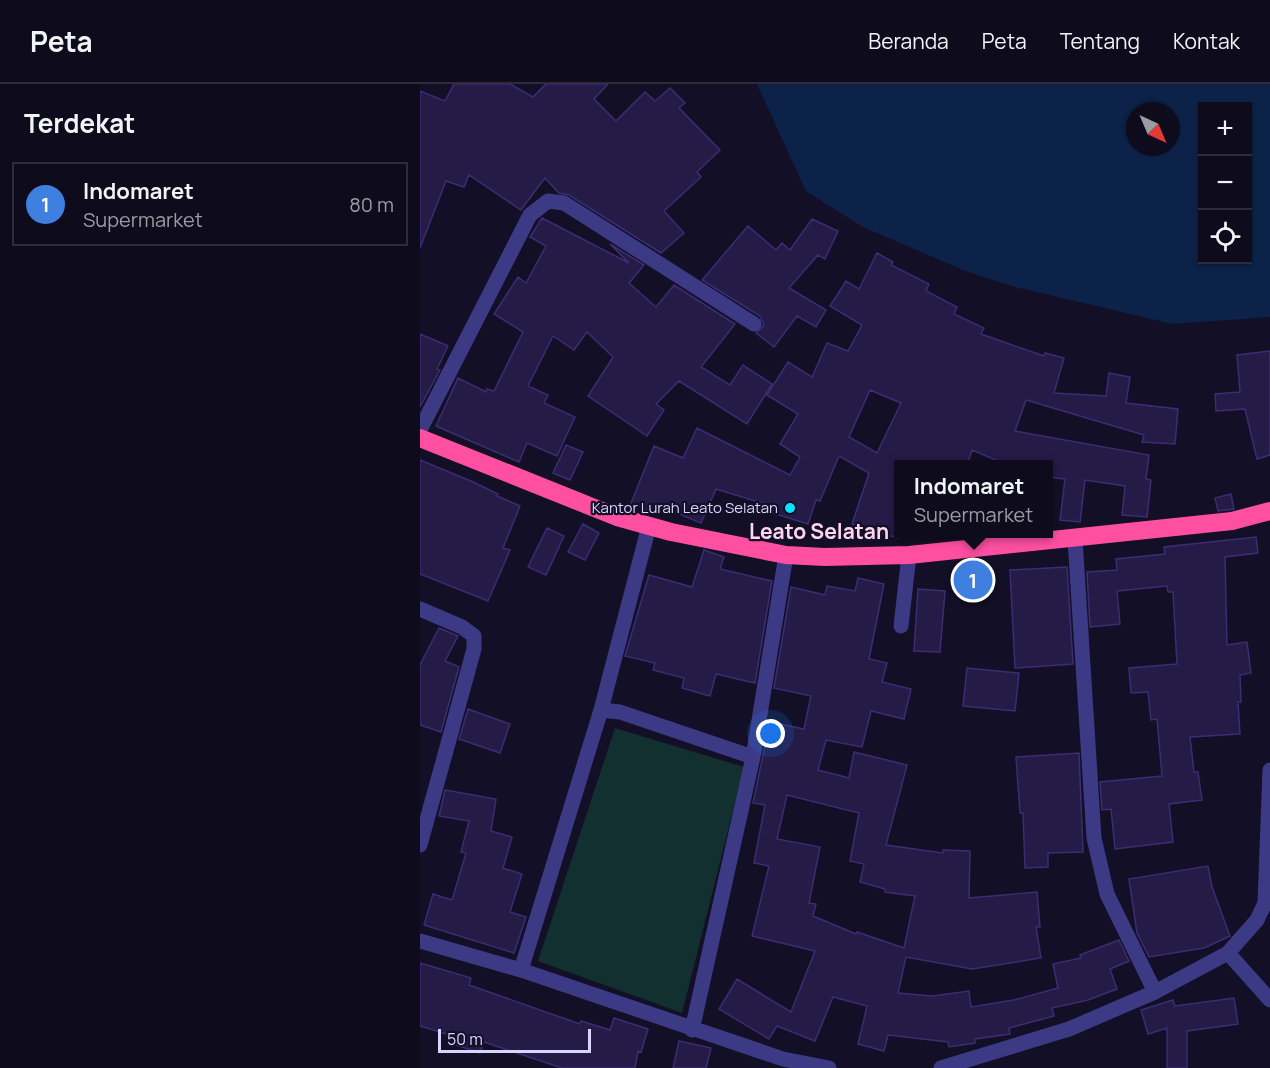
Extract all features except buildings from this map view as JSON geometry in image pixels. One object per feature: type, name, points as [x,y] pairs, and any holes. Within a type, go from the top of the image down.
[{"type":"highway","points":[[420,438],[617,518],[786,555],[825,557],[909,555],[1232,521],[1270,512]]},
{"type":"street","points":[[420,430],[530,215],[548,201],[564,203],[754,324]]},
{"type":"street","points":[[521,970],[601,710],[649,526]]},
{"type":"street","points":[[1076,539],[1094,838],[1107,894],[1155,992]]},
{"type":"street","points":[[692,1030],[753,757],[786,555]]},
{"type":"street","points":[[901,626],[909,555]]},
{"type":"street","points":[[420,609],[462,627],[474,636],[474,649],[420,845]]},
{"type":"street","points":[[601,710],[620,712],[753,757]]},
{"type":"street","points":[[941,1068],[1069,1029],[1155,992],[1228,953],[1257,920],[1265,903],[1270,771]]},
{"type":"street","points":[[420,941],[521,970],[692,1030],[783,1059],[829,1068]]},
{"type":"street","points":[[1228,953],[1270,1000]]},
{"type":"green space","points":[[615,728],[744,767],[682,1013],[538,961]]},
{"type":"water","points":[[757,84],[1270,84],[1270,317],[1172,324],[1012,286],[965,271],[861,226],[806,191]]},
{"type":"place","name":"Kantor Lurah Leato Selatan","points":[[790,508]]},
{"type":"place","name":"Indomaret","points":[[973,580]]},
{"type":"district","name":"Leato Selatan","points":[[819,532]]}]
